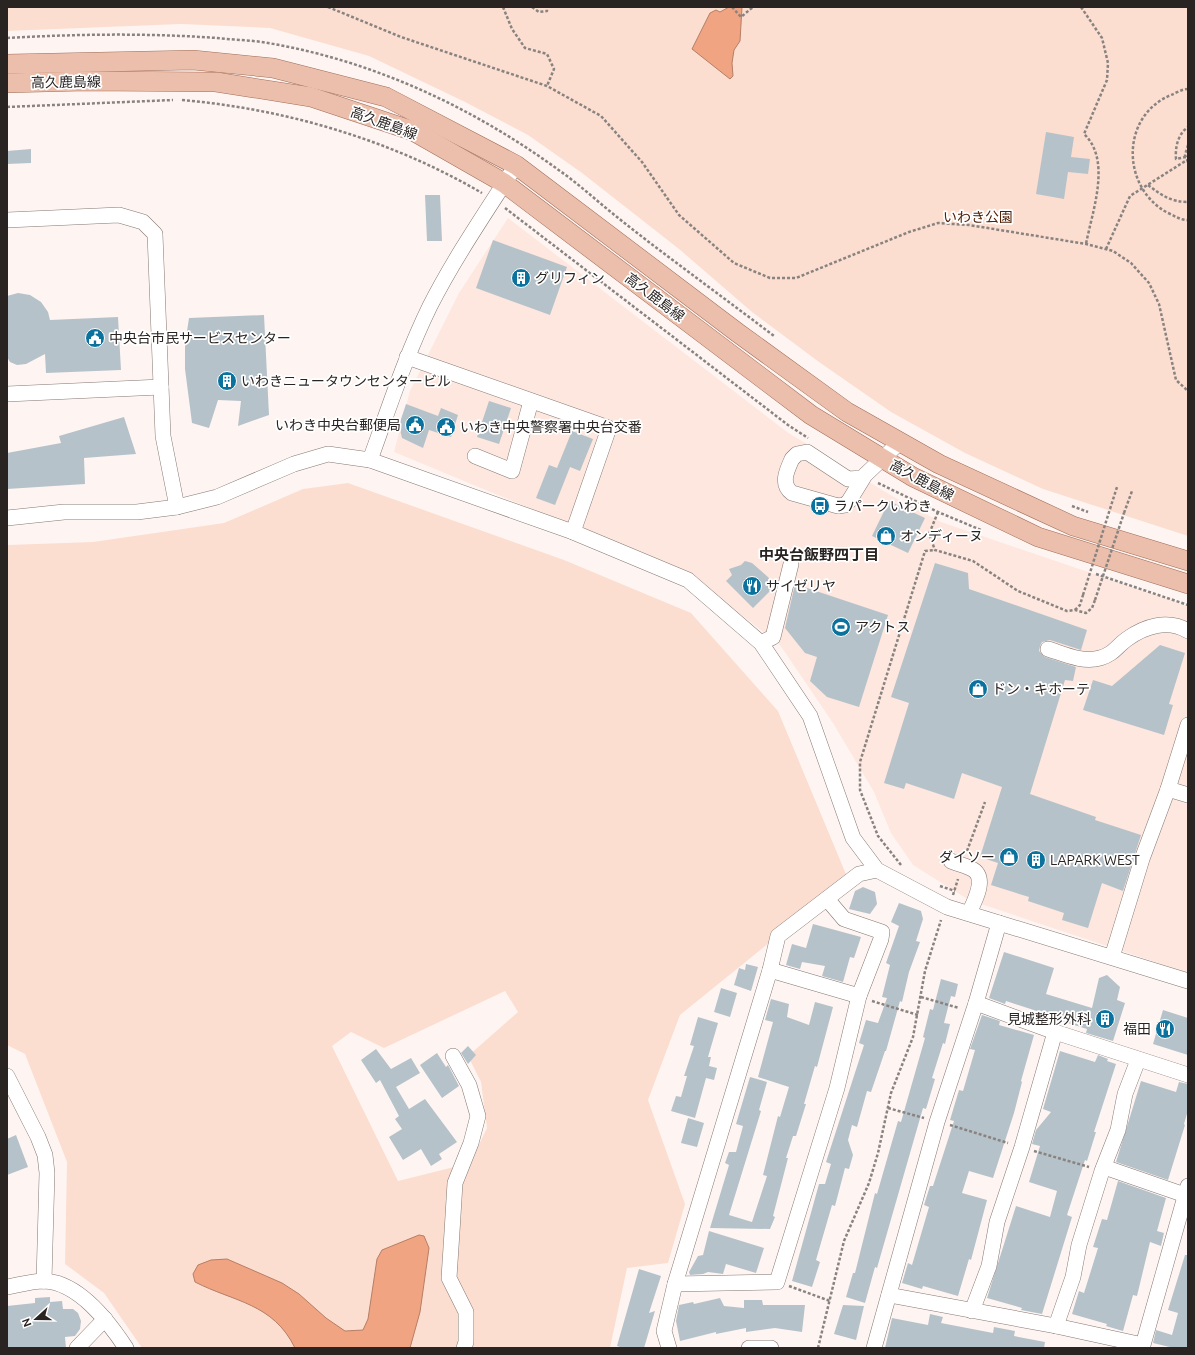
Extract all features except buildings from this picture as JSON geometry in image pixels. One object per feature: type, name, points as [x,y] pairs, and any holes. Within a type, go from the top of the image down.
[{"type":"main road","name":"高久鹿島線","points":[[7,64],[193,60],[272,68],[386,97],[516,166],[738,333],[847,412],[938,464],[1073,526],[1188,562]]},
{"type":"main road","name":"高久鹿島線","points":[[7,84],[87,81],[216,82],[311,97],[413,131],[504,183],[811,414],[912,477],[1038,537],[1188,584]]},
{"type":"street","points":[[370,460],[407,357],[440,287],[493,199],[516,166]]},
{"type":"street","points":[[7,220],[119,215],[143,222],[155,234],[163,436],[177,507]]},
{"type":"street","points":[[407,357],[609,428],[573,532]]},
{"type":"street","points":[[7,394],[161,387]]},
{"type":"street","points":[[475,456],[512,471],[532,401]]},
{"type":"street","points":[[864,476],[848,479],[807,452],[802,453],[792,459],[785,480],[788,490],[792,493],[838,506],[845,505],[864,476],[900,442]]},
{"type":"street","points":[[7,518],[64,512],[137,512],[177,507],[217,497],[294,464],[328,454],[370,460],[573,532],[688,580],[760,643],[810,716],[853,838],[877,870],[947,907],[1188,981]]},
{"type":"street","points":[[760,643],[773,637],[791,564]]},
{"type":"street","points":[[1048,649],[1078,659],[1098,658],[1114,652],[1126,639],[1144,628],[1166,624],[1188,631]]},
{"type":"street","points":[[1112,957],[1142,859],[1168,789],[1188,725]]},
{"type":"street","points":[[1168,789],[1188,795]]},
{"type":"street","points":[[956,863],[974,870],[979,878],[978,890],[969,913]]},
{"type":"street","points":[[669,1348],[664,1331],[675,1284],[770,970],[778,936],[859,874],[877,870]]},
{"type":"street","points":[[675,1284],[777,1282],[837,1088],[859,996],[881,940],[882,932],[844,919],[827,899]]},
{"type":"street","points":[[874,1348],[937,1122],[974,1008],[999,923]]},
{"type":"street","points":[[770,970],[859,996]]},
{"type":"street","points":[[974,1008],[1055,1032],[1188,1075]]},
{"type":"street","points":[[972,1311],[989,1266],[997,1222],[1022,1147],[1055,1032]]},
{"type":"street","points":[[453,1056],[469,1085],[478,1116],[471,1144],[455,1183],[451,1240],[449,1278],[466,1312],[466,1342],[464,1348]]},
{"type":"street","points":[[1056,1326],[1073,1277],[1079,1245],[1103,1169],[1118,1130],[1125,1094],[1138,1060]]},
{"type":"street","points":[[7,1076],[38,1137],[45,1155],[47,1173],[44,1281]]},
{"type":"street","points":[[888,1295],[1056,1326],[1143,1345],[1187,1190],[1103,1169]]},
{"type":"street","points":[[7,1287],[44,1281],[61,1284],[71,1289],[105,1319],[126,1348]]},
{"type":"street","points":[[77,1348],[105,1319]]},
{"type":"street","points":[[749,1348],[771,1348]]},
{"type":"path","points":[[328,7],[401,37],[547,86],[601,116],[642,162],[679,215],[734,263],[770,278],[796,278],[909,232],[938,223],[969,225],[1086,244],[1113,251],[1131,263],[1149,283],[1159,304],[1176,380],[1188,391]]},
{"type":"path","points":[[503,7],[512,29],[525,48],[547,54],[554,69],[547,86]]},
{"type":"path","points":[[532,7],[539,12],[547,11],[547,7]]},
{"type":"path","points":[[732,7],[741,17],[753,7]]},
{"type":"path","points":[[1080,7],[1102,38],[1108,63],[1107,80],[1084,134],[1090,140],[1098,157],[1100,174],[1086,244]]},
{"type":"path","points":[[1188,89],[1162,99],[1144,116],[1134,138],[1132,163],[1142,189],[1157,207],[1181,220],[1188,220]]},
{"type":"path","points":[[7,107],[176,99],[224,104],[288,117],[372,141],[427,164],[493,199],[788,424],[814,442]]},
{"type":"path","points":[[1187,160],[1176,159],[1175,150],[1179,138],[1188,127]]},
{"type":"path","points":[[1187,160],[1186,150],[1188,145]]},
{"type":"path","points":[[1106,249],[1130,196],[1187,160]]},
{"type":"path","points":[[1148,185],[1165,198],[1188,202]]},
{"type":"path","points":[[864,476],[938,512],[986,532]]},
{"type":"path","points":[[1074,610],[1080,605],[1117,487]]},
{"type":"path","points":[[905,867],[899,863],[878,836],[860,790],[860,762],[925,551],[935,550],[973,561],[1018,591],[1067,611],[1074,610],[1086,614],[1092,608],[1095,600],[1132,491]]},
{"type":"path","points":[[935,550],[929,534],[938,512]]},
{"type":"path","points":[[1089,572],[1130,587],[1188,605]]},
{"type":"path","points":[[818,1348],[844,1241],[869,1183],[891,1093],[913,1037],[925,971],[937,930],[955,890],[956,863],[985,802]]},
{"type":"path","points":[[936,884],[955,890]]},
{"type":"path","points":[[859,996],[918,1015]]},
{"type":"path","points":[[921,997],[974,1008]]},
{"type":"path","points":[[888,1108],[1103,1169]]},
{"type":"path","points":[[777,1282],[830,1301]]},
{"type":"shaded area","points":[[729,7],[742,7],[740,41],[734,50],[732,63],[733,76],[730,79],[692,49],[710,13],[716,10],[720,12]]},
{"type":"shaded area","name":"ラパークいわき","points":[[508,218],[787,432],[892,496],[941,522],[1188,606],[1188,973],[969,900],[913,865],[891,833],[874,792],[833,723],[780,645],[689,574],[394,452],[410,391],[459,293]]},
{"type":"shaded area","points":[[419,1235],[424,1236],[429,1248],[420,1312],[410,1348],[295,1348],[286,1333],[276,1322],[264,1313],[238,1300],[195,1282],[193,1274],[198,1265],[211,1260],[227,1259],[282,1283],[299,1294],[326,1318],[345,1331],[363,1330],[368,1319],[377,1259],[382,1250]]},
{"type":"green space","name":"いわき公園","points":[[7,7],[1188,7],[1188,536],[1043,489],[965,453],[891,412],[819,362],[752,312],[679,249],[582,173],[528,135],[465,102],[369,56],[270,28],[181,24],[7,31]]},
{"type":"green space","points":[[348,483],[564,560],[691,613],[778,711],[848,879],[680,1015],[648,1100],[685,1204],[668,1263],[627,1268],[610,1348],[142,1348],[104,1293],[65,1264],[67,1162],[25,1054],[7,1045],[7,545],[93,542],[224,523],[303,489]],"holes":[[[505,991],[518,1012],[468,1056],[481,1082],[487,1128],[470,1163],[398,1181],[332,1046],[351,1032],[384,1048]]]},
{"type":"place","name":"グリフィン","points":[[521,278]]},
{"type":"place","name":"中央台市民サービスセンター","points":[[95,338]]},
{"type":"place","name":"いわきニュータウンセンタービル","points":[[227,381]]},
{"type":"place","name":"いわき中央台郵便局","points":[[415,425]]},
{"type":"place","name":"いわき中央警察署中央台交番","points":[[446,427]]},
{"type":"place","name":"ラパークいわき","points":[[820,506]]},
{"type":"place","name":"オンディーヌ","points":[[886,536]]},
{"type":"place","name":"サイゼリヤ","points":[[752,586]]},
{"type":"place","name":"アクトス","points":[[841,627]]},
{"type":"place","name":"ドン・キホーテ","points":[[978,689]]},
{"type":"place","name":"ダイソー","points":[[1009,857]]},
{"type":"place","name":"LAPARK WEST","points":[[1036,860]]},
{"type":"place","name":"見城整形外科","points":[[1105,1019]]},
{"type":"place","name":"福田","points":[[1165,1029]]},
{"type":"district","name":"中央台飯野四丁目","points":[[819,555]]}]
